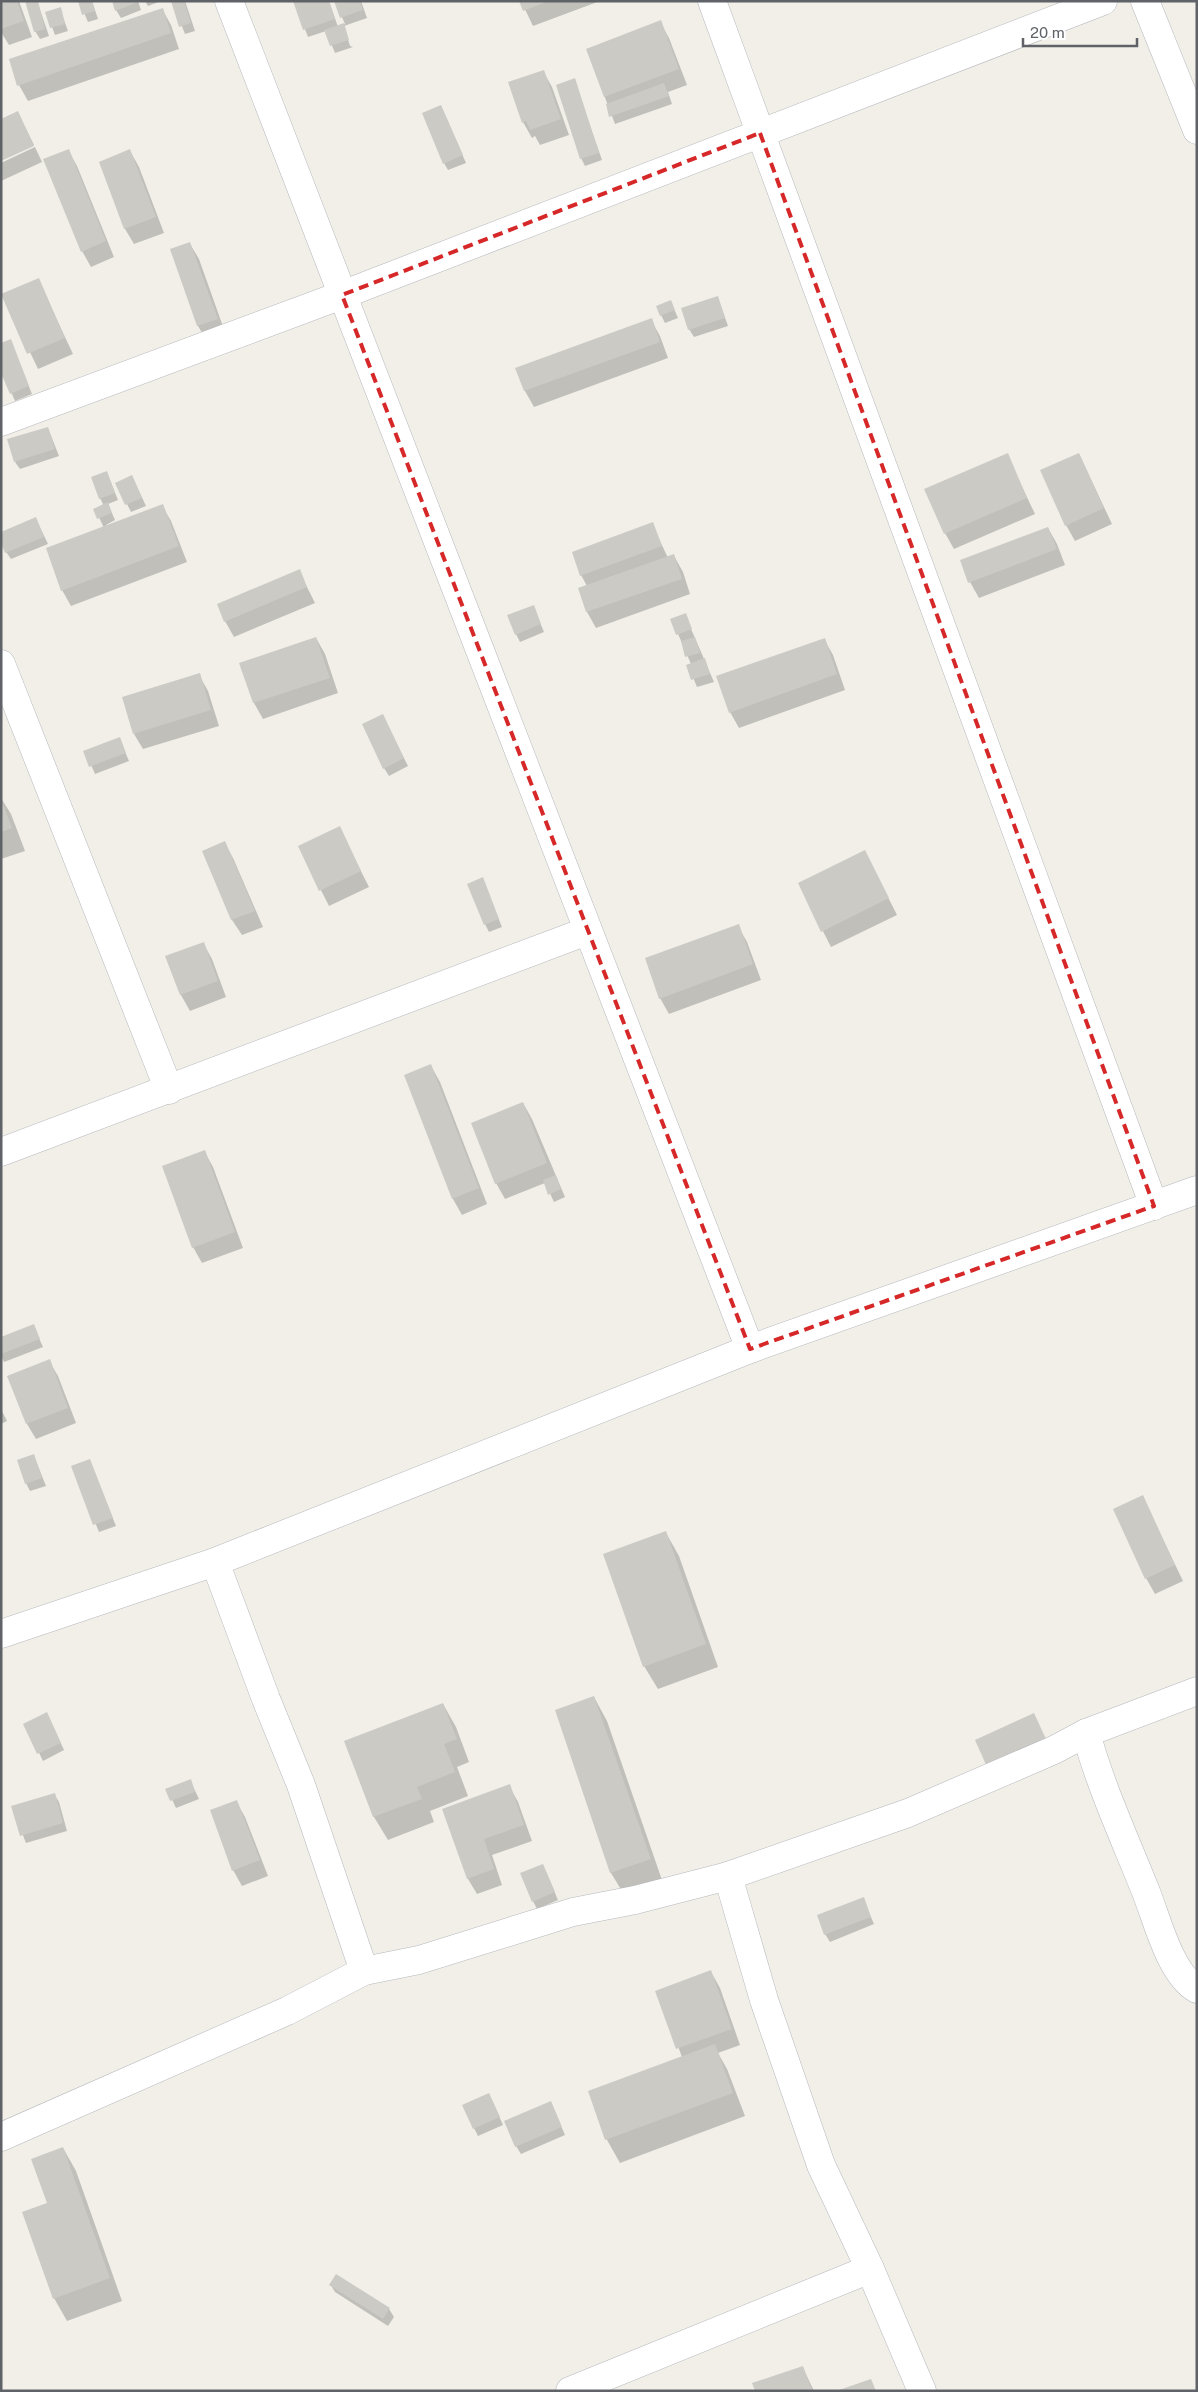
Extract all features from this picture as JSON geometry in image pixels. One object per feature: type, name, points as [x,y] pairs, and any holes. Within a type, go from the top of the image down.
[{"type":"street","points":[[228,1],[750,1349]]},
{"type":"street","points":[[712,1],[1154,1206]]},
{"type":"street","points":[[1,422],[342,295],[1103,1]]},
{"type":"street","points":[[1144,1],[1197,130]]},
{"type":"street","points":[[1,664],[169,1090]]},
{"type":"street","points":[[1,1152],[587,931]]},
{"type":"street","points":[[1,1634],[215,1562],[750,1349],[1197,1190]]},
{"type":"street","points":[[215,1562],[266,1699],[301,1785],[364,1970]]},
{"type":"street","points":[[1,2138],[280,2015],[364,1970],[419,1960],[573,1912],[635,1900],[728,1876],[908,1813],[1054,1750],[1086,1733],[1197,1691]]},
{"type":"street","points":[[1086,1733],[1104,1788],[1158,1926],[1175,1962],[1189,1984],[1197,1989]]},
{"type":"street","points":[[728,1876],[764,2000],[821,2165],[870,2269],[922,2391]]},
{"type":"street","points":[[570,2391],[870,2269]]},
{"type":"highlighted area","points":[[760,133],[1154,1206],[750,1349],[342,295]]},
{"type":"building","points":[[1,1],[17,1],[24,21],[1,29]]},
{"type":"building","points":[[25,1],[38,1],[45,29],[34,32]]},
{"type":"building","points":[[78,1],[92,1],[95,11],[82,15]]},
{"type":"building","points":[[112,1],[141,1],[115,11]]},
{"type":"building","points":[[171,1],[184,1],[191,23],[179,27]]},
{"type":"building","points":[[293,1],[329,1],[335,19],[303,30]]},
{"type":"building","points":[[334,1],[360,1],[363,10],[340,18]]},
{"type":"building","points":[[519,1],[549,1],[523,11]]},
{"type":"building","points":[[61,7],[65,24],[50,28],[45,12]]},
{"type":"building","points":[[163,8],[171,33],[17,86],[9,59]]},
{"type":"building","points":[[661,20],[679,69],[604,97],[586,49]]},
{"type":"building","points":[[344,23],[349,40],[330,46],[324,30]]},
{"type":"building","points":[[544,70],[561,119],[530,130],[526,121],[522,123],[508,82]]},
{"type":"building","points":[[575,78],[599,153],[580,159],[556,85]]},
{"type":"building","points":[[664,83],[669,96],[609,117],[606,104]]},
{"type":"building","points":[[441,105],[463,155],[443,164],[422,113]]},
{"type":"building","points":[[18,111],[34,146],[1,161],[1,119]]},
{"type":"building","points":[[69,149],[106,241],[81,252],[43,159]]},
{"type":"building","points":[[130,149],[156,217],[124,229],[99,162]]},
{"type":"building","points":[[190,242],[218,319],[197,326],[170,249]]},
{"type":"building","points":[[39,278],[65,338],[27,354],[1,294]]},
{"type":"building","points":[[718,296],[725,318],[688,330],[681,308]]},
{"type":"building","points":[[671,300],[675,310],[660,316],[656,306]]},
{"type":"building","points":[[652,318],[660,342],[524,391],[515,368]]},
{"type":"building","points":[[11,339],[29,386],[10,394],[1,373],[1,343]]},
{"type":"building","points":[[48,427],[55,449],[14,462],[7,439]]},
{"type":"building","points":[[1008,453],[1027,498],[944,534],[924,489]]},
{"type":"building","points":[[1079,453],[1104,508],[1065,526],[1040,470]]},
{"type":"building","points":[[107,471],[115,493],[99,499],[91,477]]},
{"type":"building","points":[[132,475],[142,498],[125,505],[115,483]]},
{"type":"building","points":[[108,502],[112,513],[97,519],[93,509]]},
{"type":"building","points":[[163,504],[179,546],[61,591],[46,548]]},
{"type":"building","points":[[36,517],[44,537],[5,553],[1,543],[1,532]]},
{"type":"building","points":[[653,522],[662,546],[580,576],[572,552]]},
{"type":"building","points":[[1048,527],[1057,549],[968,583],[960,560]]},
{"type":"building","points":[[674,554],[682,579],[586,612],[578,588]]},
{"type":"building","points":[[300,569],[307,587],[224,622],[217,604]]},
{"type":"building","points":[[534,605],[541,624],[515,635],[507,615]]},
{"type":"building","points":[[686,613],[692,629],[676,635],[670,619]]},
{"type":"building","points":[[316,637],[330,678],[253,703],[239,663]]},
{"type":"building","points":[[695,637],[700,653],[685,657],[681,641]]},
{"type":"building","points":[[825,638],[837,674],[729,713],[716,676]]},
{"type":"building","points":[[705,658],[710,674],[691,680],[686,665]]},
{"type":"building","points":[[200,673],[211,710],[133,734],[122,697]]},
{"type":"building","points":[[383,714],[404,758],[383,769],[362,724]]},
{"type":"building","points":[[120,737],[126,753],[89,767],[83,751]]},
{"type":"building","points":[[1,799],[12,828],[1,832]]},
{"type":"building","points":[[340,826],[361,871],[319,891],[298,846]]},
{"type":"building","points":[[225,841],[255,911],[231,920],[202,851]]},
{"type":"building","points":[[865,850],[889,898],[821,932],[798,883]]},
{"type":"building","points":[[483,877],[499,919],[484,925],[467,884]]},
{"type":"building","points":[[739,924],[753,964],[659,999],[645,958]]},
{"type":"building","points":[[204,942],[218,981],[180,995],[165,956]]},
{"type":"building","points":[[431,1064],[479,1188],[452,1199],[404,1075]]},
{"type":"building","points":[[523,1102],[547,1163],[495,1184],[471,1123]]},
{"type":"building","points":[[205,1150],[235,1232],[192,1248],[162,1166]]},
{"type":"building","points":[[556,1175],[561,1189],[548,1195],[543,1180]]},
{"type":"building","points":[[34,1324],[40,1339],[1,1354],[1,1337]]},
{"type":"building","points":[[50,1359],[68,1408],[26,1424],[7,1376]]},
{"type":"building","points":[[34,1454],[42,1478],[25,1484],[17,1460]]},
{"type":"building","points":[[90,1459],[113,1518],[93,1525],[71,1466]]},
{"type":"building","points":[[1143,1495],[1175,1565],[1145,1579],[1113,1509]]},
{"type":"building","points":[[666,1531],[706,1644],[643,1667],[603,1554]]},
{"type":"building","points":[[594,1696],[651,1859],[610,1873],[555,1710]]},
{"type":"building","points":[[443,1703],[457,1739],[444,1744],[455,1772],[417,1787],[422,1799],[373,1817],[344,1741]]},
{"type":"building","points":[[47,1712],[61,1743],[37,1754],[23,1724]]},
{"type":"building","points":[[1034,1713],[1046,1739],[987,1767],[975,1740]]},
{"type":"building","points":[[191,1779],[195,1792],[170,1801],[165,1789]]},
{"type":"building","points":[[510,1784],[524,1825],[484,1839],[494,1869],[467,1879],[442,1809]]},
{"type":"building","points":[[55,1793],[63,1823],[20,1836],[11,1806]]},
{"type":"building","points":[[237,1800],[260,1860],[232,1871],[210,1810]]},
{"type":"building","points":[[543,1864],[555,1892],[532,1902],[520,1873]]},
{"type":"building","points":[[864,1897],[871,1917],[824,1935],[817,1915]]},
{"type":"building","points":[[711,1970],[732,2029],[676,2049],[655,1991]]},
{"type":"building","points":[[715,2044],[733,2093],[605,2140],[588,2091]]},
{"type":"building","points":[[489,2093],[500,2117],[473,2129],[462,2105]]},
{"type":"building","points":[[551,2101],[562,2127],[515,2147],[504,2121]]},
{"type":"building","points":[[63,2147],[110,2278],[53,2299],[22,2212],[47,2203],[31,2159]]},
{"type":"building","points":[[336,2274],[390,2308],[383,2319],[329,2285]]},
{"type":"building","points":[[803,2366],[812,2391],[755,2391],[752,2383]]},
{"type":"building","points":[[871,2379],[876,2391],[839,2391],[839,2390]]}]
